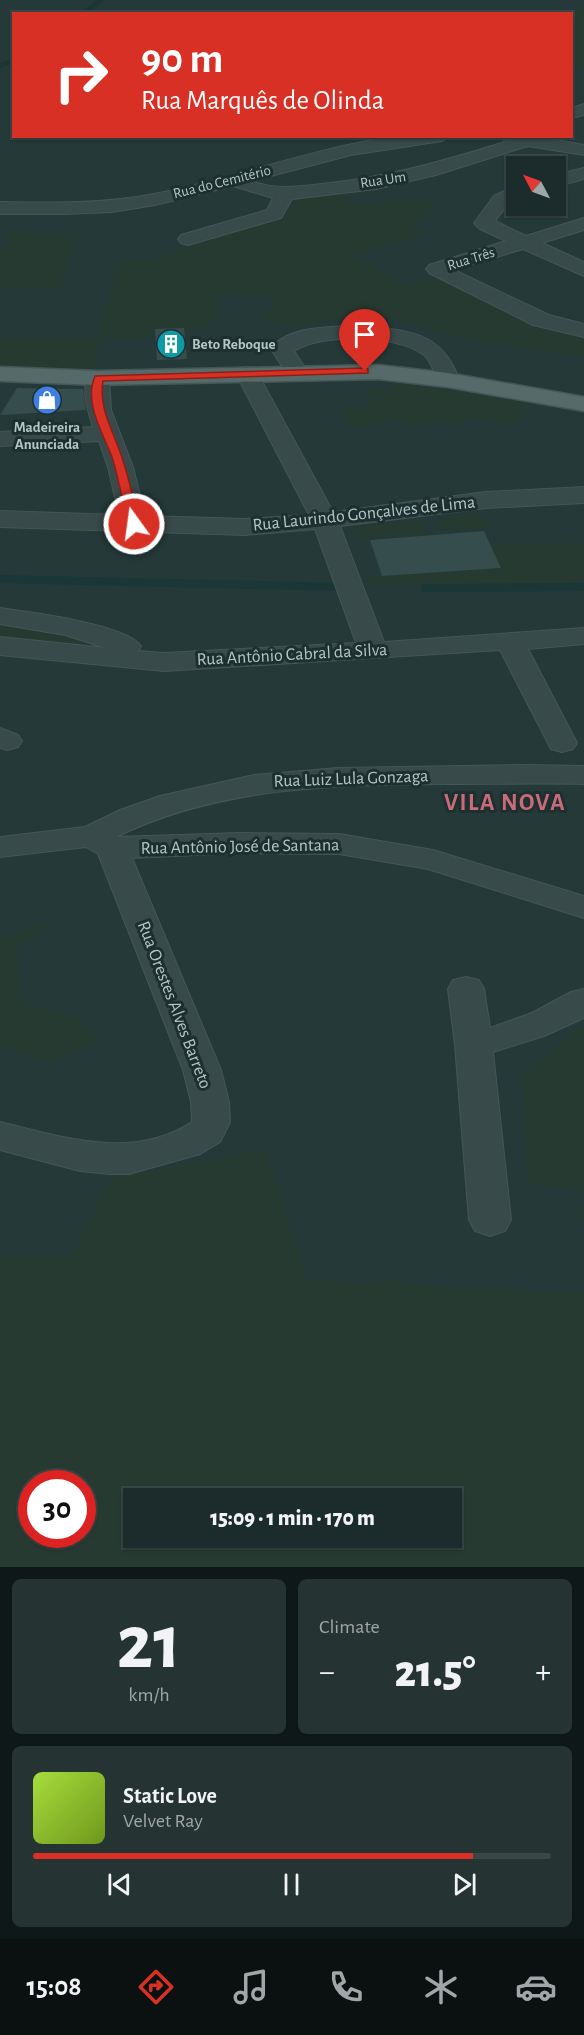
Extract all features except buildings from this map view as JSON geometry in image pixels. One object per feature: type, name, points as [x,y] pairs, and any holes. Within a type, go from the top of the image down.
[{"type":"main road","points":[[0,374],[98,378],[378,372],[448,380],[584,404]]},
{"type":"street","name":"Rua do Cemitério","points":[[0,208],[72,208],[129,204],[357,148],[428,138]]},
{"type":"street","points":[[514,138],[584,150]]},
{"type":"street","name":"Rua Um","points":[[234,180],[257,189],[283,194],[393,180],[530,141]]},
{"type":"street","points":[[566,178],[584,173]]},
{"type":"street","points":[[188,239],[274,214],[282,202],[283,194]]},
{"type":"street","points":[[506,197],[501,200],[484,223],[584,270]]},
{"type":"street","name":"Rua Três","points":[[584,224],[436,270],[541,320],[584,331]]},
{"type":"street","points":[[297,372],[282,349],[301,337],[319,334],[385,335],[399,337],[429,348],[445,368],[448,380]]},
{"type":"street","points":[[247,374],[325,520],[373,651]]},
{"type":"street","points":[[98,378],[95,395],[118,460],[134,524]]},
{"type":"street","points":[[0,439],[108,433]]},
{"type":"street","name":"Rua Laurindo Gonçalves de Lima","points":[[0,519],[246,527],[325,520],[486,500],[545,495],[584,495]]},
{"type":"street","points":[[0,616],[65,625],[96,633],[164,662]]},
{"type":"street","name":"Rua Antônio Cabral da Silva","points":[[0,646],[164,662],[373,651],[584,636]]},
{"type":"street","points":[[509,640],[561,743]]},
{"type":"street","name":"Rua Luiz Lula Gonzaga","points":[[102,843],[120,821],[164,805],[229,788],[273,781],[365,776],[584,775]]},
{"type":"street","name":"Rua Antônio José de Santana","points":[[0,847],[102,843],[339,844],[433,860],[584,907]]},
{"type":"street","name":"Rua Orestes Alves Barreto","points":[[0,1136],[80,1156],[129,1159],[186,1144],[206,1132],[211,1122],[210,1102],[202,1070],[102,843]]},
{"type":"street","points":[[466,989],[474,1045],[490,1220]]},
{"type":"street","points":[[474,1045],[534,1028],[567,1013],[584,1000]]},
{"type":"green space","points":[[584,8],[584,68],[573,66],[573,12]]},
{"type":"green space","points":[[337,190],[358,206],[416,197],[438,206],[422,216],[413,228],[426,233],[352,257],[409,285],[440,276],[584,334],[584,357],[482,343],[411,323],[379,318],[344,319],[288,327],[258,318],[272,312],[274,296],[219,294],[215,315],[203,330],[150,329],[148,338],[102,338],[93,369],[0,366],[0,338],[98,338],[119,261],[153,261],[200,241],[291,214],[294,195]]},
{"type":"green space","points":[[10,233],[79,234],[59,290],[0,288],[0,252]]},
{"type":"green space","points":[[394,383],[527,402],[513,426],[473,418],[449,425],[443,421],[417,428],[401,419],[358,428],[339,412],[371,404],[368,389],[389,391]]},
{"type":"green space","points":[[479,513],[488,528],[445,531],[438,518]]},
{"type":"green space","points":[[420,520],[426,533],[358,538],[354,527]]},
{"type":"green space","points":[[580,542],[584,552],[584,585],[368,585],[365,577],[501,568],[491,545]]},
{"type":"green space","points":[[0,622],[87,637],[120,652],[0,642]]},
{"type":"green space","points":[[44,922],[48,928],[16,950],[24,1004],[81,1017],[97,1042],[50,1064],[0,1045],[0,939]]},
{"type":"green space","points":[[584,1026],[584,1191],[527,1184],[521,1076]]},
{"type":"green space","points":[[266,1149],[307,1280],[370,1283],[396,1279],[394,1284],[584,1292],[584,1567],[0,1567],[0,1257],[73,1256],[111,1178]]},
{"type":"green space","points":[[584,1191],[584,1219],[581,1218]]},
{"type":"waterway","points":[[85,12],[101,0]]},
{"type":"waterway","points":[[0,66],[12,62]]},
{"type":"waterway","points":[[0,579],[345,587]]},
{"type":"waterway","points":[[425,588],[584,587]]},
{"type":"place","name":"Beto Reboque","points":[[171,344]]},
{"type":"place","name":"Madeireira Anunciada","points":[[47,400]]},
{"type":"district","name":"VILA NOVA","points":[[505,803]]},
{"type":"route","points":[[134,524],[118,460],[99,412],[95,395],[98,378],[365,371]]}]
